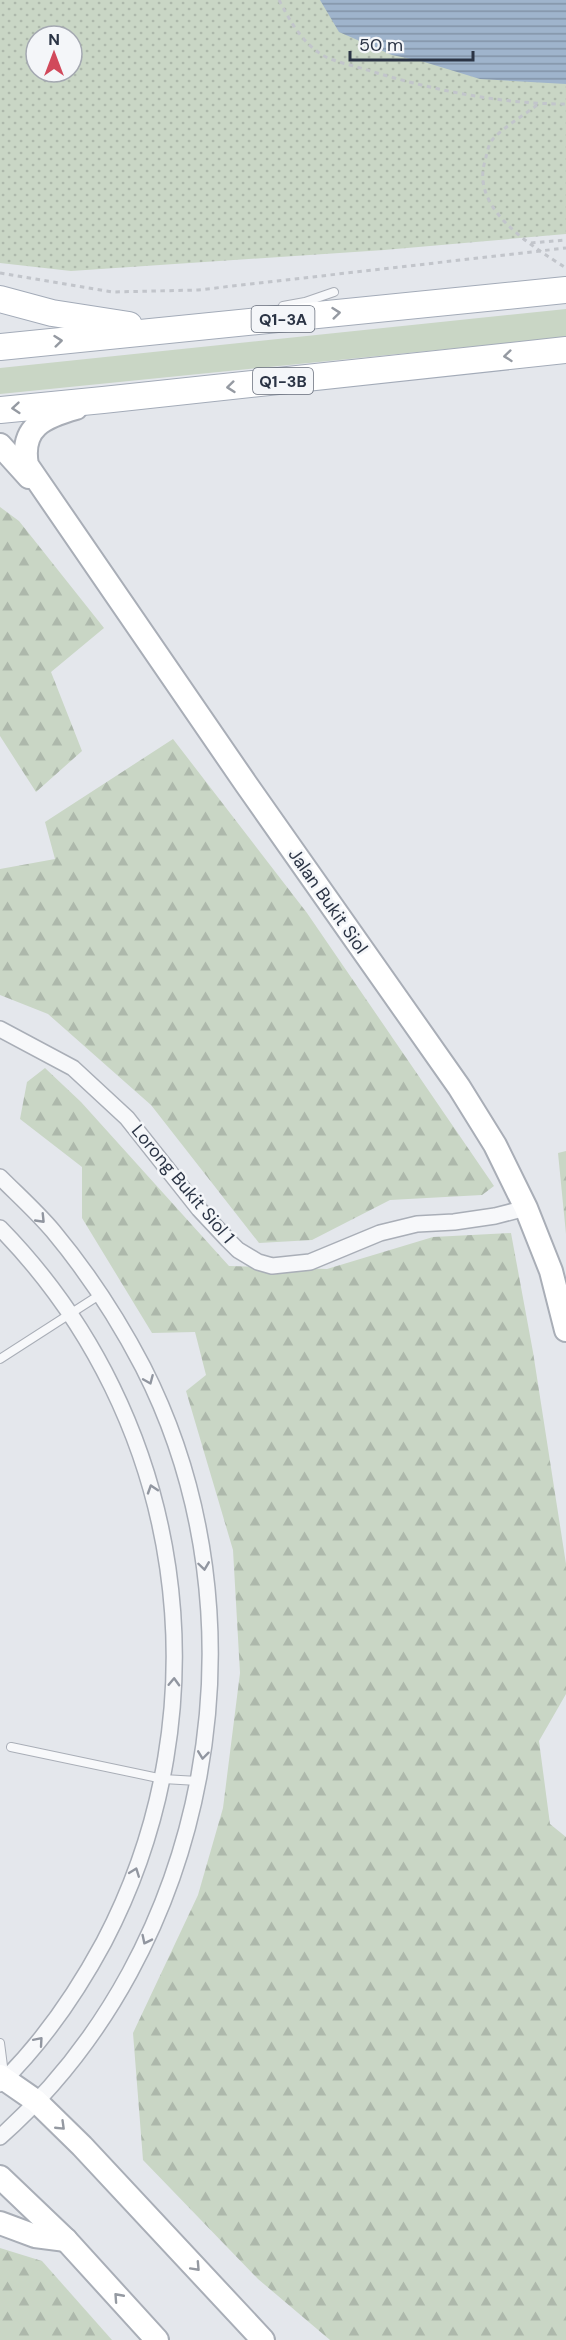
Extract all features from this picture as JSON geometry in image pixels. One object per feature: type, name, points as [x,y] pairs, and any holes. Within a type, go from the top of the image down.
[{"type":"main road","name":"Q1-3A","points":[[0,347],[248,317],[566,291]]},
{"type":"main road","points":[[0,299],[52,313],[128,325],[248,317]]},
{"type":"main road","name":"Q1-3B","points":[[0,410],[566,350]]},
{"type":"street","points":[[46,496],[27,465],[25,450],[28,436],[41,421],[103,400]]},
{"type":"street","points":[[0,445],[46,496]]},
{"type":"street","name":"Jalan Bukit Siol","points":[[46,496],[459,1087],[495,1145],[526,1208],[551,1270],[566,1330]]},
{"type":"street","name":"Lorong Bukit Siol 1","points":[[0,1029],[73,1068],[127,1118],[199,1209],[228,1240],[238,1250],[258,1262],[272,1266],[310,1262],[380,1233],[417,1224],[495,1216],[526,1208]]},
{"type":"street","points":[[0,1177],[52,1231],[101,1294],[143,1367],[172,1436],[199,1527],[210,1611],[210,1696],[200,1781],[183,1848],[159,1913],[128,1976],[91,2034],[36,2101],[0,2137]]},
{"type":"street","points":[[0,1228],[25,1254],[71,1313],[106,1374],[135,1437],[156,1503],[170,1572],[175,1641],[173,1710],[163,1779],[145,1846],[120,1911],[88,1972],[49,2030],[2,2080],[36,2101],[98,2163],[263,2340]]},
{"type":"street","points":[[0,2177],[66,2240],[157,2340]]},
{"type":"street","points":[[0,2223],[34,2236],[66,2240]]},
{"type":"lane","points":[[276,308],[305,302],[334,292]]},
{"type":"lane","points":[[0,1359],[101,1294]]},
{"type":"lane","points":[[11,1747],[163,1779],[200,1781]]},
{"type":"lane","points":[[0,2043],[2,2080]]},
{"type":"path","points":[[279,0],[296,31],[325,56],[406,82],[489,98],[539,104],[566,104]]},
{"type":"path","points":[[539,104],[491,141],[481,172],[489,203],[508,226],[537,250],[566,268]]},
{"type":"path","points":[[529,243],[566,240]]},
{"type":"path","points":[[0,273],[112,292],[198,290],[566,248]]},
{"type":"green space","points":[[0,0],[566,0],[566,234],[384,250],[71,271],[0,263]]},
{"type":"green space","points":[[566,309],[566,337],[0,394],[0,368]]},
{"type":"green space","points":[[0,507],[19,521],[104,628],[51,672],[82,751],[36,792],[0,736]]},
{"type":"green space","points":[[173,739],[307,913],[494,1186],[482,1195],[390,1200],[312,1240],[259,1243],[151,1105],[48,1014],[0,995],[0,869],[55,859],[45,822]]},
{"type":"green space","points":[[45,1068],[81,1102],[229,1266],[327,1269],[433,1237],[511,1233],[533,1352],[566,1564],[566,1694],[539,1741],[550,1824],[566,1837],[566,2340],[330,2340],[258,2279],[143,2160],[133,2033],[198,1895],[223,1808],[240,1673],[233,1550],[186,1391],[206,1375],[195,1332],[152,1333],[82,1218],[82,1167],[20,1119],[27,1082]]},
{"type":"green space","points":[[566,1151],[566,1234],[558,1153]]},
{"type":"green space","points":[[0,2248],[42,2261],[112,2340],[0,2340]]},
{"type":"water","points":[[320,0],[566,0],[566,84],[480,79],[421,61],[392,55],[339,32]]}]
